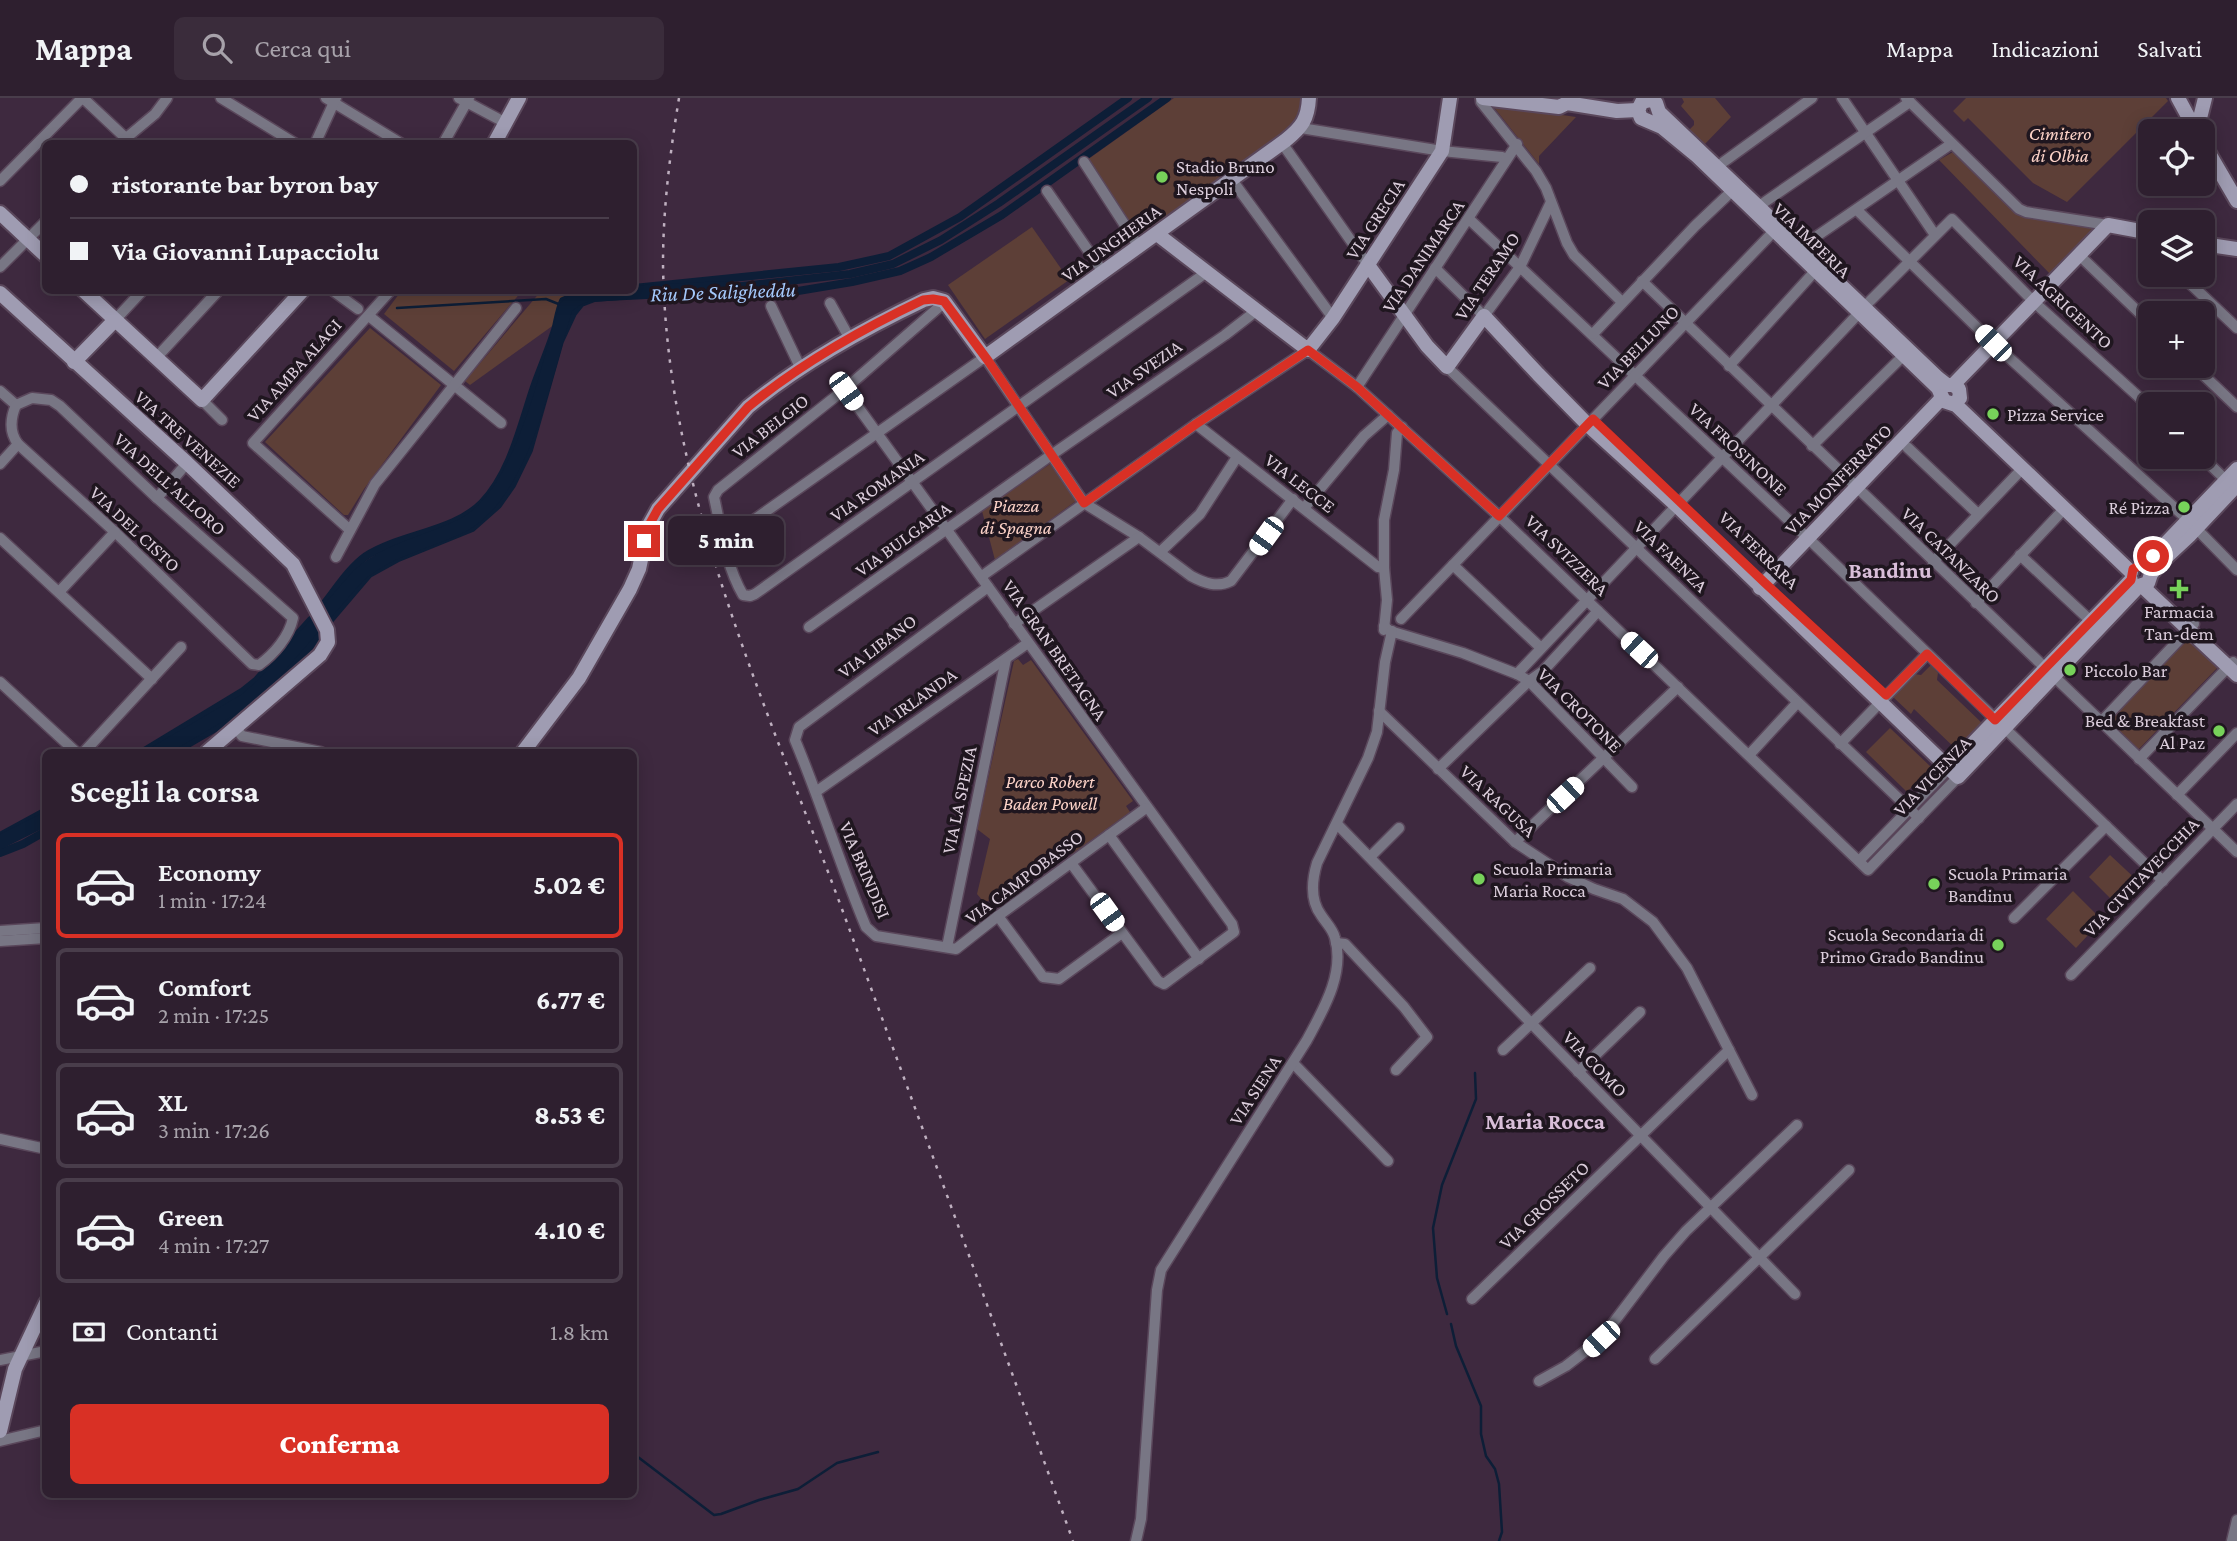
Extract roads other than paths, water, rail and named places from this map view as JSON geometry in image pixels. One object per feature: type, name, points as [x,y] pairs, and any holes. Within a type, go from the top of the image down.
[{"type":"street","points":[[0,181],[82,98],[124,140]]},
{"type":"street","points":[[126,140],[155,114],[167,98]]},
{"type":"street","points":[[222,98],[290,140]]},
{"type":"street","points":[[496,140],[519,98]]},
{"type":"street","points":[[1310,98],[1301,128],[1506,159]]},
{"type":"street","name":"VIA GRECIA","points":[[1308,350],[1333,318],[1442,151],[1450,98]]},
{"type":"street","points":[[1482,98],[1481,102],[1536,171],[1574,255],[1622,302]]},
{"type":"street","name":"VIA IMPERIA","points":[[1482,98],[1559,107],[1567,103],[1616,111],[1649,107],[1718,166],[1801,247],[1903,356],[1951,394],[2022,469],[2141,576]]},
{"type":"street","points":[[1718,166],[1812,98]]},
{"type":"street","points":[[1517,674],[1935,235],[1842,98]]},
{"type":"street","points":[[2178,98],[2191,119]]},
{"type":"street","points":[[2200,119],[2205,98]]},
{"type":"street","points":[[317,140],[332,99],[396,140]]},
{"type":"street","points":[[445,140],[465,99],[506,123]]},
{"type":"street","points":[[1759,206],[1865,134],[1908,100],[2019,209],[2138,231]]},
{"type":"street","name":"VIA IMPERIA","points":[[1649,107],[1662,127],[1679,139],[2026,464],[2234,667]]},
{"type":"street","name":"VIA UNGHERIA","points":[[985,357],[1301,128]]},
{"type":"street","points":[[1282,143],[1368,265]]},
{"type":"street","name":"VIA DANIMARCA","points":[[1357,387],[1517,144]]},
{"type":"street","points":[[1801,247],[1951,144]]},
{"type":"street","points":[[1084,162],[1139,247]]},
{"type":"street","points":[[2215,163],[2237,201]]},
{"type":"street","points":[[1232,180],[1333,318]]},
{"type":"street","points":[[1593,334],[1695,226],[1733,190]]},
{"type":"street","points":[[1047,191],[1103,272]]},
{"type":"street","name":"VIA TERAMO","points":[[1447,367],[1520,267],[1551,202]]},
{"type":"street","points":[[1857,210],[1997,347],[2192,525],[2237,570]]},
{"type":"street","points":[[0,213],[42,253]]},
{"type":"street","name":"VIA FROSINONE","points":[[1469,219],[1811,540],[2163,881]]},
{"type":"street","name":"VIA AGRIGENTO","points":[[1935,235],[1952,219],[2038,305],[2138,396]]},
{"type":"street","points":[[0,267],[42,225]]},
{"type":"street","name":"VIA MONFERRATO","points":[[1859,490],[1907,447],[1951,394],[2114,226]]},
{"type":"street","name":"VIA BELLUNO","points":[[1388,627],[1387,615],[1398,617],[1410,610],[1775,230]]},
{"type":"street","name":"VIA SVIZZERA","points":[[1157,234],[1357,387],[1499,516],[1868,870]]},
{"type":"street","points":[[2215,246],[2237,249]]},
{"type":"street","points":[[2083,258],[2138,311]]},
{"type":"street","name":"VIA FAENZA","points":[[1368,265],[1427,346],[1447,367],[1919,818]]},
{"type":"street","name":"VIA FERRARA","points":[[1435,268],[1526,360],[1544,371],[1591,422],[1957,769]]},
{"type":"street","points":[[1729,366],[1816,270]]},
{"type":"street","name":"VIA ROMANIA","points":[[724,541],[737,585],[743,594],[750,596],[1207,272]]},
{"type":"street","name":"VIA CATANZARO","points":[[1642,281],[2237,852]]},
{"type":"street","points":[[2194,287],[2237,328]]},
{"type":"street","name":"VIA TRE VENEZIE","points":[[0,293],[187,463],[293,564],[327,630],[328,642],[320,655],[236,728]]},
{"type":"street","points":[[87,294],[222,420]]},
{"type":"street","points":[[74,362],[139,294]]},
{"type":"street","points":[[156,358],[215,294]]},
{"type":"street","points":[[202,400],[299,294]]},
{"type":"street","points":[[337,294],[358,309]]},
{"type":"street","name":"VIA AMBA ALAGI","points":[[350,530],[253,443],[388,294]]},
{"type":"street","points":[[525,749],[590,660],[635,580],[652,518],[690,472],[748,407],[801,369],[850,339],[923,300],[944,301],[1084,503],[1139,537],[1191,576],[1208,583],[1225,584],[1231,581],[1293,499]]},
{"type":"street","name":"VIA BELGIO","points":[[724,541],[714,497],[722,487],[845,389],[944,301]]},
{"type":"street","points":[[830,303],[850,339]]},
{"type":"street","points":[[771,306],[801,369]]},
{"type":"street","points":[[336,557],[375,484],[516,308]]},
{"type":"street","name":"VIA SVEZIA","points":[[1051,455],[1225,335],[1256,310]]},
{"type":"street","points":[[369,316],[501,423]]},
{"type":"street","points":[[982,576],[1196,424],[1308,350]]},
{"type":"street","points":[[1812,446],[1903,356]]},
{"type":"street","points":[[724,541],[985,357]]},
{"type":"street","points":[[2207,378],[2237,407]]},
{"type":"street","name":"VIA GRAN BRETAGNA","points":[[845,389],[1232,924],[1234,932],[1199,959]]},
{"type":"street","points":[[0,391],[16,405],[11,421],[13,437],[18,444],[0,464]]},
{"type":"street","name":"VIA MONFERRATO","points":[[1765,588],[1940,400],[1951,394]]},
{"type":"street","name":"VIA DELL'ALLORO","points":[[16,405],[32,398],[51,400],[60,406],[157,498],[293,618],[291,631],[259,665]]},
{"type":"street","points":[[1305,508],[1364,436],[1388,415]]},
{"type":"street","name":"VIA LECCE","points":[[1196,424],[1378,567],[1384,568]]},
{"type":"street","points":[[1396,1070],[1427,1037],[1404,1007],[1345,944],[1336,943],[1332,930],[1319,913],[1313,885],[1317,863],[1368,758],[1377,732],[1388,627],[1384,520],[1394,470],[1397,433],[1402,428]]},
{"type":"street","name":"VIA DEL CISTO","points":[[18,444],[115,532],[252,664],[259,665]]},
{"type":"street","points":[[1907,447],[1978,514]]},
{"type":"street","name":"VIA BULGARIA","points":[[809,627],[1051,455]]},
{"type":"street","points":[[1160,552],[1199,514],[1237,457]]},
{"type":"street","points":[[157,498],[187,463]]},
{"type":"street","points":[[1933,562],[2022,469]]},
{"type":"street","points":[[2215,469],[2234,486]]},
{"type":"street","name":"VIA VICENZA","points":[[1868,870],[1919,818],[1957,769],[2049,672],[2141,576],[2234,486],[2237,469]]},
{"type":"street","points":[[1976,603],[2064,509]]},
{"type":"street","points":[[59,592],[115,532]]},
{"type":"street","points":[[1014,624],[1139,537]]},
{"type":"street","points":[[0,538],[152,679]]},
{"type":"street","points":[[2020,555],[2095,625]]},
{"type":"street","points":[[1453,565],[1541,648]]},
{"type":"street","points":[[1386,586],[1398,617],[1399,628],[1388,627]]},
{"type":"street","name":"VIA LIBANO","points":[[795,740],[799,727],[988,587]]},
{"type":"street","points":[[1438,769],[1529,681],[1543,671],[1598,611]]},
{"type":"street","name":"VIA CROTONE","points":[[1398,617],[1413,638]]},
{"type":"street","name":"VIA CROTONE","points":[[1388,627],[1413,638],[1463,653],[1529,681],[1632,787]]},
{"type":"street","points":[[2101,722],[2191,627]]},
{"type":"street","points":[[1385,662],[1396,644],[1413,638]]},
{"type":"street","name":"VIA IRLANDA","points":[[817,791],[1028,643]]},
{"type":"street","points":[[87,749],[181,647]]},
{"type":"street","points":[[1840,744],[1927,654]]},
{"type":"street","name":"VIA LA SPEZIA","points":[[952,948],[1006,659]]},
{"type":"street","points":[[2139,759],[2234,667]]},
{"type":"street","points":[[0,682],[73,749]]},
{"type":"street","points":[[1515,842],[1678,687]]},
{"type":"street","points":[[1749,755],[1797,704]]},
{"type":"street","name":"VIA RAGUSA","points":[[1379,711],[1515,842],[1568,877],[1623,899],[1653,922],[1687,968],[1752,1095]]},
{"type":"street","points":[[211,749],[236,728],[242,736],[306,749]]},
{"type":"street","points":[[2177,795],[2237,733]]},
{"type":"street","name":"VIA BRINDISI","points":[[795,740],[817,791],[866,927],[876,936],[952,948]]},
{"type":"street","name":"VIA VICENZA","points":[[1859,861],[1909,809],[1957,769]]},
{"type":"street","name":"VIA CIVITAVECCHIA","points":[[2071,975],[2237,804]]},
{"type":"street","name":"VIA CAMPOBASSO","points":[[952,948],[1146,808]]},
{"type":"street","name":"VIA COMO","points":[[1337,824],[1795,1294]]},
{"type":"street","points":[[2014,918],[2106,826]]},
{"type":"street","points":[[1370,857],[1399,828]]},
{"type":"street","points":[[1071,863],[1158,981],[1164,984],[1199,959],[1109,835]]},
{"type":"street","points":[[998,916],[1043,977],[1059,979],[1122,933]]},
{"type":"street","points":[[0,930],[42,928]]},
{"type":"street","points":[[0,941],[42,938]]},
{"type":"street","name":"VIA SIENA","points":[[1136,1541],[1141,1519],[1157,1290],[1161,1270],[1293,1063],[1324,1009],[1335,981],[1336,943]]},
{"type":"street","points":[[1503,1050],[1590,968]]},
{"type":"street","points":[[1578,1072],[1640,1012]]},
{"type":"street","name":"VIA GROSSETO","points":[[1472,1299],[1729,1050]]},
{"type":"street","points":[[1293,1063],[1388,1161]]},
{"type":"street","points":[[1539,1381],[1566,1366],[1601,1339],[1664,1256],[1710,1207],[1797,1125]]},
{"type":"street","points":[[0,1139],[42,1148]]},
{"type":"street","points":[[1655,1359],[1849,1170]]},
{"type":"street","points":[[0,1432],[8,1390],[20,1356],[42,1311]]},
{"type":"street","points":[[0,1360],[42,1352]]},
{"type":"street","points":[[0,1441],[42,1431]]},
{"type":"street","points":[[2232,1541],[2237,1520]]},
{"type":"waterway","name":"Riu De Saligheddu","points":[[637,288],[839,267],[889,256],[960,217],[1128,98]]},
{"type":"waterway","name":"Riu De Saligheddu","points":[[725,288],[850,274],[893,264],[941,240],[999,203],[1148,98]]},
{"type":"waterway","name":"Riu De Saligheddu","points":[[580,294],[563,301],[514,448],[492,491],[470,513],[457,520],[380,549],[359,561],[321,608],[329,621],[369,574],[398,558],[472,528],[498,505],[512,485],[529,450],[560,341],[573,313],[581,303],[594,298],[671,292],[711,297],[798,291],[900,271],[931,257],[1002,215],[1167,98]]},
{"type":"waterway","name":"Riu De Saligheddu","points":[[637,292],[725,288]]},
{"type":"waterway","name":"Riu De Saligheddu","points":[[162,749],[246,700],[263,685],[358,576],[370,566],[396,552],[463,525],[484,509],[502,486],[530,427],[566,307],[586,295],[606,294]]},
{"type":"waterway","points":[[397,308],[546,299],[566,307]]},
{"type":"waterway","name":"Riu De Saligheddu","points":[[148,749],[242,692],[257,680],[311,620],[320,635],[270,690]]},
{"type":"waterway","name":"Riu De Saligheddu","points":[[179,749],[260,698]]},
{"type":"waterway","name":"Riu De Saligheddu","points":[[0,836],[42,813]]},
{"type":"waterway","name":"Riu De Saligheddu","points":[[0,842],[42,821]]},
{"type":"waterway","name":"Riu De Saligheddu","points":[[0,853],[42,833]]},
{"type":"waterway","points":[[1447,1314],[1437,1278],[1433,1228],[1442,1185],[1476,1099],[1475,1073]]},
{"type":"waterway","points":[[1451,1324],[1456,1346],[1481,1406],[1481,1434],[1486,1456],[1495,1469],[1499,1484],[1502,1532],[1499,1541]]},
{"type":"waterway","points":[[637,1456],[714,1515],[798,1489],[837,1463],[878,1452]]},
{"type":"railway","points":[[679,98],[668,181],[663,264],[669,350],[682,434],[702,517],[726,599],[755,680],[846,920],[1073,1541]]},
{"type":"place","name":"Stadio Bruno Nespoli","points":[[1162,177]]},
{"type":"place","name":"Pizza Service","points":[[1993,414]]},
{"type":"place","name":"Ré Pizza","points":[[2184,507]]},
{"type":"place","name":"Farmacia Tan-dem","points":[[2179,589]]},
{"type":"place","name":"Piccolo Bar","points":[[2070,670]]},
{"type":"place","name":"Bed & Breakfast Al Paz","points":[[2219,731]]},
{"type":"place","name":"Scuola Primaria Maria Rocca","points":[[1479,879]]},
{"type":"place","name":"Scuola Primaria Bandinu","points":[[1934,884]]},
{"type":"place","name":"Scuola Secondaria di Primo Grado Bandinu","points":[[1998,945]]},
{"type":"district","name":"Bandinu","points":[[1890,570]]},
{"type":"district","name":"Maria Rocca","points":[[1545,1121]]},
{"type":"park label","name":"Cimitero di Olbia","points":[[2060,144]]},
{"type":"park label","name":"Piazza di Spagna","points":[[1016,516]]},
{"type":"park label","name":"Parco Robert Baden Powell","points":[[1050,792]]}]
